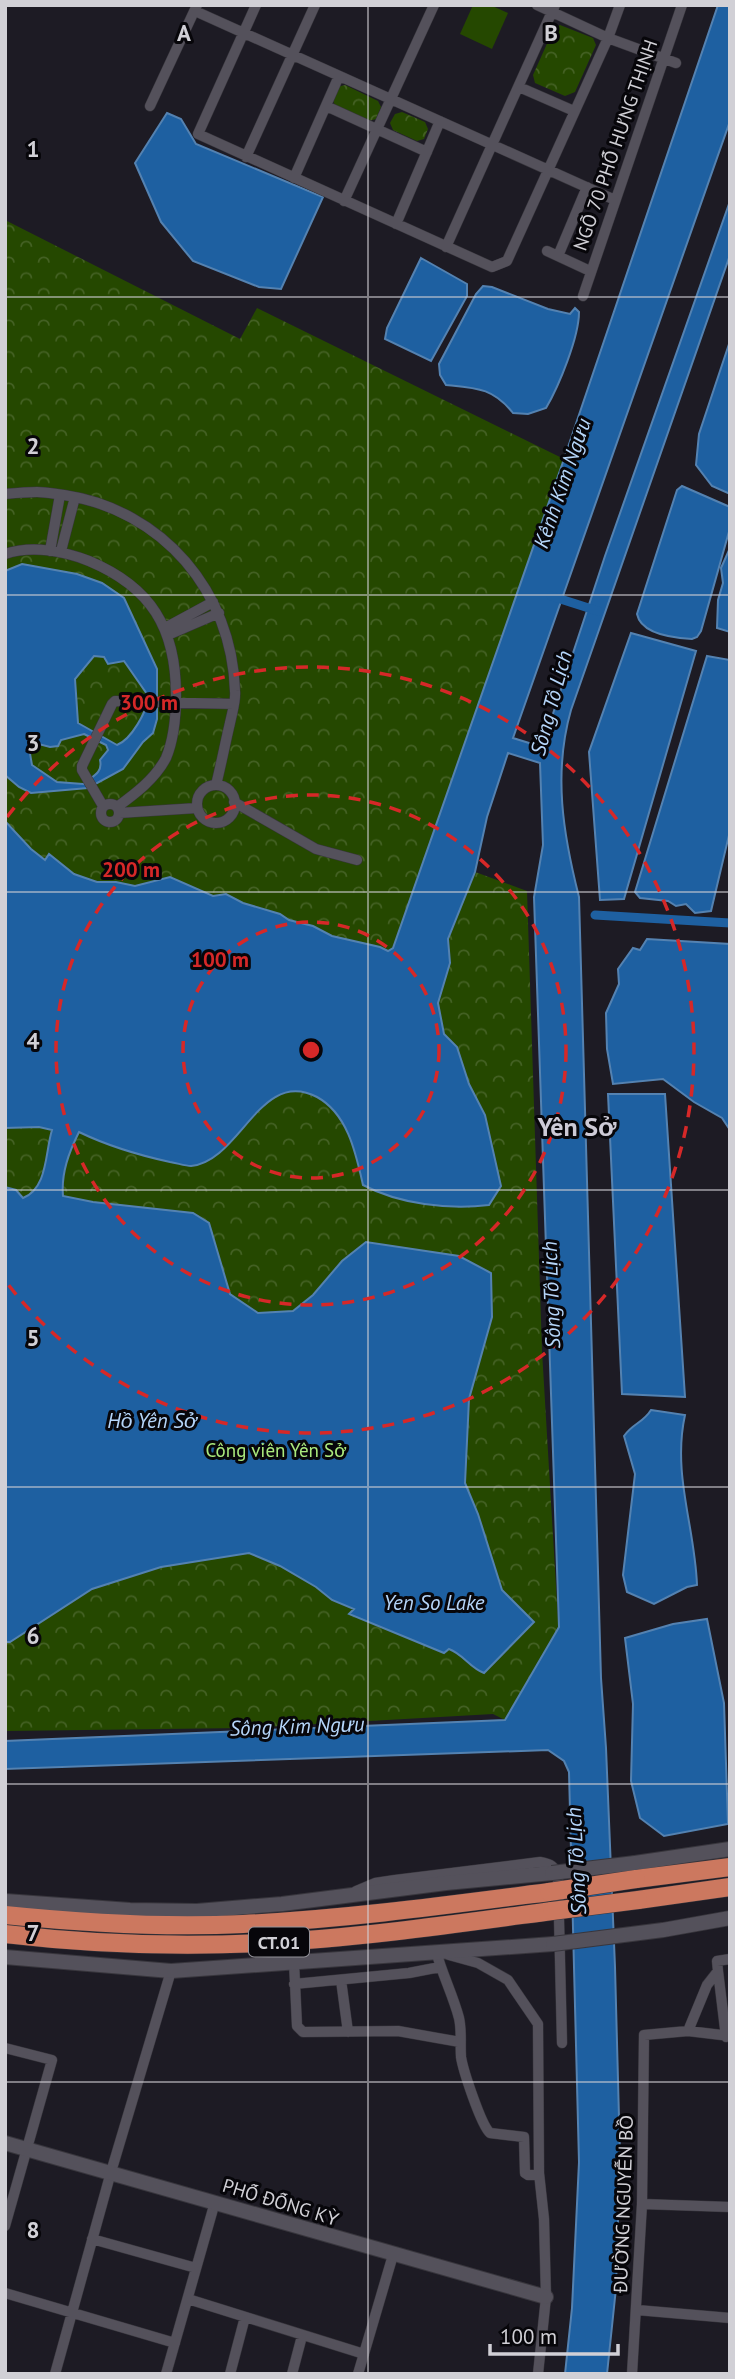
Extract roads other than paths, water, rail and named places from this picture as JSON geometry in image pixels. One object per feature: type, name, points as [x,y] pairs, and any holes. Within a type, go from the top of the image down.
[{"type":"highway","name":"CT.01","points":[[5,1915],[127,1924],[241,1925],[320,1920],[549,1892],[636,1871],[730,1867]]},
{"type":"highway","name":"CT.01","points":[[5,1934],[94,1942],[185,1945],[259,1943],[411,1930],[730,1887]]},
{"type":"street","points":[[256,5],[198,134],[492,267],[507,261],[608,38],[620,5]]},
{"type":"street","points":[[246,157],[315,5]]},
{"type":"street","points":[[344,201],[434,5]]},
{"type":"street","points":[[537,5],[554,9],[608,38],[676,63]]},
{"type":"street","name":"NGÕ 70 PHỐ HƯNG THỊNH","points":[[583,296],[682,5]]},
{"type":"street","points":[[150,106],[196,8],[243,33],[615,200]]},
{"type":"street","points":[[446,247],[554,9]]},
{"type":"street","points":[[294,178],[339,76]]},
{"type":"street","points":[[519,87],[573,111]]},
{"type":"street","points":[[326,106],[427,152]]},
{"type":"street","points":[[396,224],[440,121]]},
{"type":"street","points":[[558,256],[587,187]]},
{"type":"street","points":[[547,251],[590,271]]},
{"type":"street","points":[[5,494],[39,492],[75,497],[122,512],[157,534],[195,572],[219,613],[233,662],[236,694],[216,785]]},
{"type":"street","points":[[55,551],[60,495]]},
{"type":"street","points":[[55,551],[75,497]]},
{"type":"street","points":[[5,554],[13,551],[55,551],[113,571],[143,595],[166,631],[176,672],[176,702],[176,716],[166,757],[152,777],[118,810],[115,821],[106,822],[100,815],[103,806],[82,766],[116,701],[160,701],[176,702],[234,704]]},
{"type":"street","points":[[166,631],[213,602]]},
{"type":"street","points":[[166,631],[219,613]]},
{"type":"street","points":[[234,802],[231,816],[219,823],[205,820],[197,808],[200,794],[216,785],[228,790],[234,802],[316,849],[357,860]]},
{"type":"street","points":[[103,806],[111,804],[118,810],[197,808]]},
{"type":"street","points":[[5,1901],[130,1910],[197,1911],[552,1873],[636,1871],[730,1849]]},
{"type":"street","points":[[349,1895],[375,1883],[395,1880],[540,1863],[555,1868],[558,1877],[562,2043]]},
{"type":"street","points":[[5,1957],[171,1971],[553,1944],[663,1930],[730,1918]]},
{"type":"street","points":[[436,1951],[460,2022],[461,2060],[487,2131],[524,2137],[525,2173],[540,2175]]},
{"type":"street","points":[[436,1951],[478,1963],[508,1980],[538,2024],[545,2297],[538,2374]]},
{"type":"street","points":[[718,1971],[707,1985],[688,2031],[728,2036],[717,1961],[730,1959]]},
{"type":"street","points":[[294,1962],[297,2026],[306,2034],[398,2031],[460,2042]]},
{"type":"street","points":[[294,1984],[409,1973],[440,1967]]},
{"type":"street","points":[[55,2374],[171,1971]]},
{"type":"street","points":[[341,1980],[348,2032]]},
{"type":"street","name":"ĐƯỜNG NGUYỄN BỒ","points":[[632,2374],[642,2204],[644,2035],[688,2031]]},
{"type":"street","points":[[5,2048],[52,2060],[6,2220]]},
{"type":"street","name":"PHỐ ĐỐNG KỲ","points":[[5,2143],[545,2297]]},
{"type":"street","points":[[166,2374],[215,2202]]},
{"type":"street","points":[[642,2204],[730,2207]]},
{"type":"street","points":[[92,2239],[196,2267]]},
{"type":"street","points":[[358,2374],[393,2255]]},
{"type":"street","points":[[5,2293],[175,2343]]},
{"type":"street","points":[[188,2298],[364,2354]]},
{"type":"street","points":[[637,2310],[730,2318]]},
{"type":"street","points":[[230,2374],[245,2317]]},
{"type":"street","points":[[292,2374],[302,2336]]},
{"type":"water","name":"Hồ Yên Sở","points":[[718,5],[730,5],[730,121],[513,738],[542,747],[605,556],[730,201],[730,255],[571,710],[562,757],[562,804],[568,850],[579,897],[601,1678],[615,1967],[620,2156],[616,2288],[607,2374],[565,2374],[572,2308],[579,2162],[569,1772],[564,1761],[548,1750],[5,1769],[5,1741],[505,1720],[559,1627],[534,897],[543,845],[540,763],[508,753],[487,817],[475,872],[448,939],[450,963],[438,1003],[444,1034],[457,1047],[469,1084],[485,1115],[501,1186],[489,1205],[458,1207],[424,1204],[392,1197],[363,1185],[349,1136],[336,1114],[328,1104],[317,1097],[297,1091],[280,1094],[265,1104],[224,1149],[208,1160],[191,1166],[135,1153],[79,1132],[66,1163],[63,1179],[63,1196],[193,1213],[209,1223],[230,1294],[258,1313],[293,1311],[313,1295],[342,1261],[366,1242],[459,1256],[491,1273],[492,1317],[469,1399],[465,1483],[478,1514],[502,1590],[534,1622],[484,1673],[449,1649],[444,1653],[349,1614],[354,1609],[332,1600],[316,1587],[280,1566],[249,1553],[161,1567],[92,1589],[10,1642],[5,1642],[5,1187],[16,1190],[23,1198],[37,1186],[44,1168],[52,1130],[39,1127],[5,1128],[5,821],[45,860],[49,854],[74,874],[97,882],[135,886],[170,877],[213,896],[226,894],[243,903],[280,914],[289,920],[313,926],[332,936],[388,951],[393,948],[564,459]]},
{"type":"water","points":[[167,113],[181,119],[196,144],[323,197],[281,289],[259,287],[193,261],[161,222],[135,163]]},
{"type":"water","points":[[421,258],[467,284],[467,296],[431,361],[385,339],[387,328]]},
{"type":"water","points":[[483,286],[548,309],[570,314],[575,308],[579,312],[576,334],[567,361],[546,408],[528,414],[513,413],[491,394],[446,385],[440,375],[439,364],[476,294]]},
{"type":"water","points":[[730,341],[730,494],[712,486],[696,465],[699,434]]},
{"type":"water","points":[[682,486],[730,507],[730,528],[701,631],[692,639],[659,634],[645,626],[637,614],[677,490]]},
{"type":"water","points":[[730,548],[730,632],[717,628],[718,600],[723,583],[721,568]]},
{"type":"water","points":[[22,564],[77,574],[102,583],[124,598],[157,669],[157,719],[153,733],[123,769],[88,788],[31,793],[5,775],[5,571]],"holes":[[[94,656],[104,657],[108,664],[124,661],[149,697],[138,724],[128,737],[117,745],[78,723],[75,679]],[[84,734],[106,745],[108,750],[100,760],[99,771],[83,784],[57,782],[32,765],[29,748],[35,743],[58,746],[61,740]]]},
{"type":"water","points":[[631,633],[696,651],[624,899],[600,900],[589,752]]},
{"type":"water","points":[[707,656],[730,660],[730,831],[711,911],[695,913],[686,904],[676,906],[668,901],[640,898],[635,892]]},
{"type":"water","points":[[647,939],[730,944],[730,1130],[722,1118],[663,1079],[613,1084],[607,1049],[606,1013],[619,984],[618,969],[633,948],[640,950]]},
{"type":"water","points":[[608,1094],[665,1094],[685,1397],[622,1394]]},
{"type":"water","points":[[651,1410],[685,1415],[681,1458],[697,1585],[687,1587],[654,1604],[627,1592],[623,1575],[635,1474],[624,1436]]},
{"type":"water","points":[[707,1619],[724,1703],[728,1824],[664,1836],[640,1818],[631,1781],[633,1704],[625,1638],[673,1624]]},
{"type":"waterway","points":[[551,596],[598,611]]},
{"type":"waterway","points":[[595,915],[730,923]]},
{"type":"district","name":"Yên Sở","points":[[577,1126]]},
{"type":"water label","name":"Kênh Kim Ngưu","points":[[562,483]]},
{"type":"water label","name":"Sông Tô Lịch","points":[[551,703]]},
{"type":"water label","name":"Sông Tô Lịch","points":[[551,1295]]},
{"type":"water label","name":"Yen So Lake","points":[[434,1602]]},
{"type":"water label","name":"Sông Kim Ngưu","points":[[297,1726]]},
{"type":"water label","name":"Sông Tô Lịch","points":[[576,1861]]},
{"type":"park label","name":"Công viên Yên Sở","points":[[276,1450]]}]
